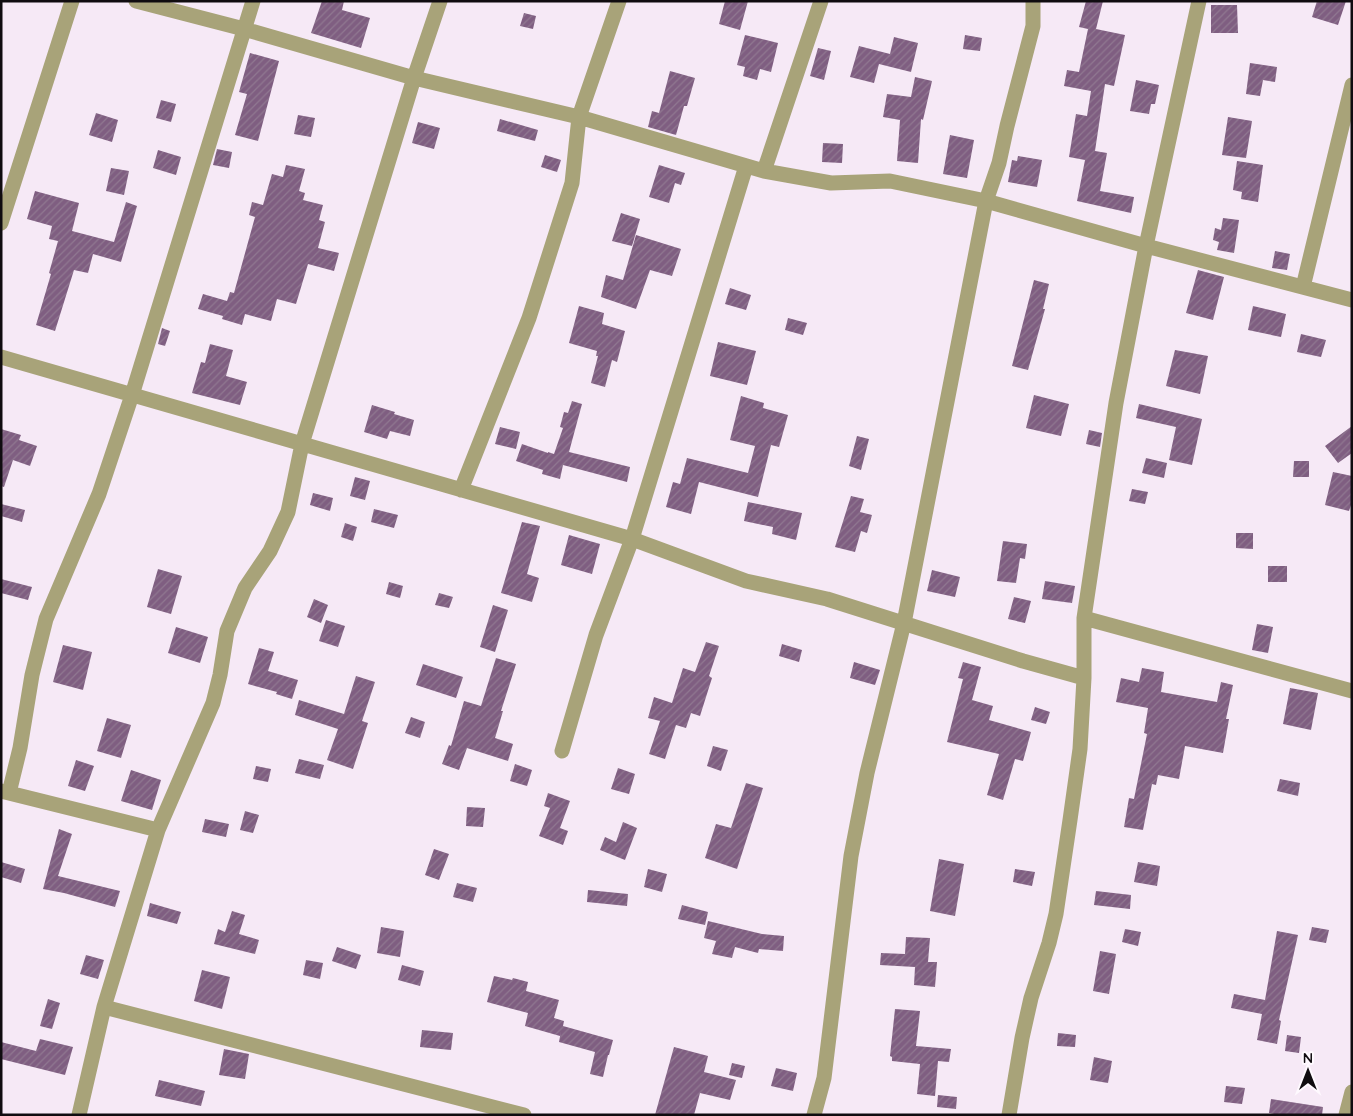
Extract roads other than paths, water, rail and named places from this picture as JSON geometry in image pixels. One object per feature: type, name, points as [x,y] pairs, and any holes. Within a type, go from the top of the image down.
[{"type":"street","points":[[1,223],[72,1]]},
{"type":"street","points":[[136,1],[244,29],[414,78],[580,117],[764,171],[831,183],[890,181],[986,201],[1146,246],[1352,300]]},
{"type":"street","points":[[158,830],[5,792],[20,748],[32,675],[46,619],[99,494],[132,395],[253,1]]},
{"type":"street","points":[[79,1115],[104,1007],[158,830],[213,703],[220,675],[226,631],[246,588],[270,551],[288,512],[302,444],[414,78],[440,1]]},
{"type":"street","points":[[461,490],[529,318],[572,183],[580,117],[619,1]]},
{"type":"street","points":[[764,171],[821,1]]},
{"type":"street","points":[[814,1115],[824,1078],[851,856],[867,773],[904,623],[986,201],[999,163],[1033,26],[1033,1]]},
{"type":"street","points":[[1009,1115],[1028,1014],[1056,914],[1080,749],[1084,678],[1084,618],[1116,403],[1146,246],[1199,1]]},
{"type":"street","points":[[1303,287],[1352,85]]},
{"type":"street","points":[[562,751],[596,635],[632,539],[746,166]]},
{"type":"street","points":[[1,357],[632,539],[746,581],[827,599],[1023,661],[1084,678]]},
{"type":"street","points":[[1084,618],[1352,692]]},
{"type":"street","points":[[104,1007],[524,1115]]},
{"type":"street","points":[[1346,1115],[1352,1092]]}]
